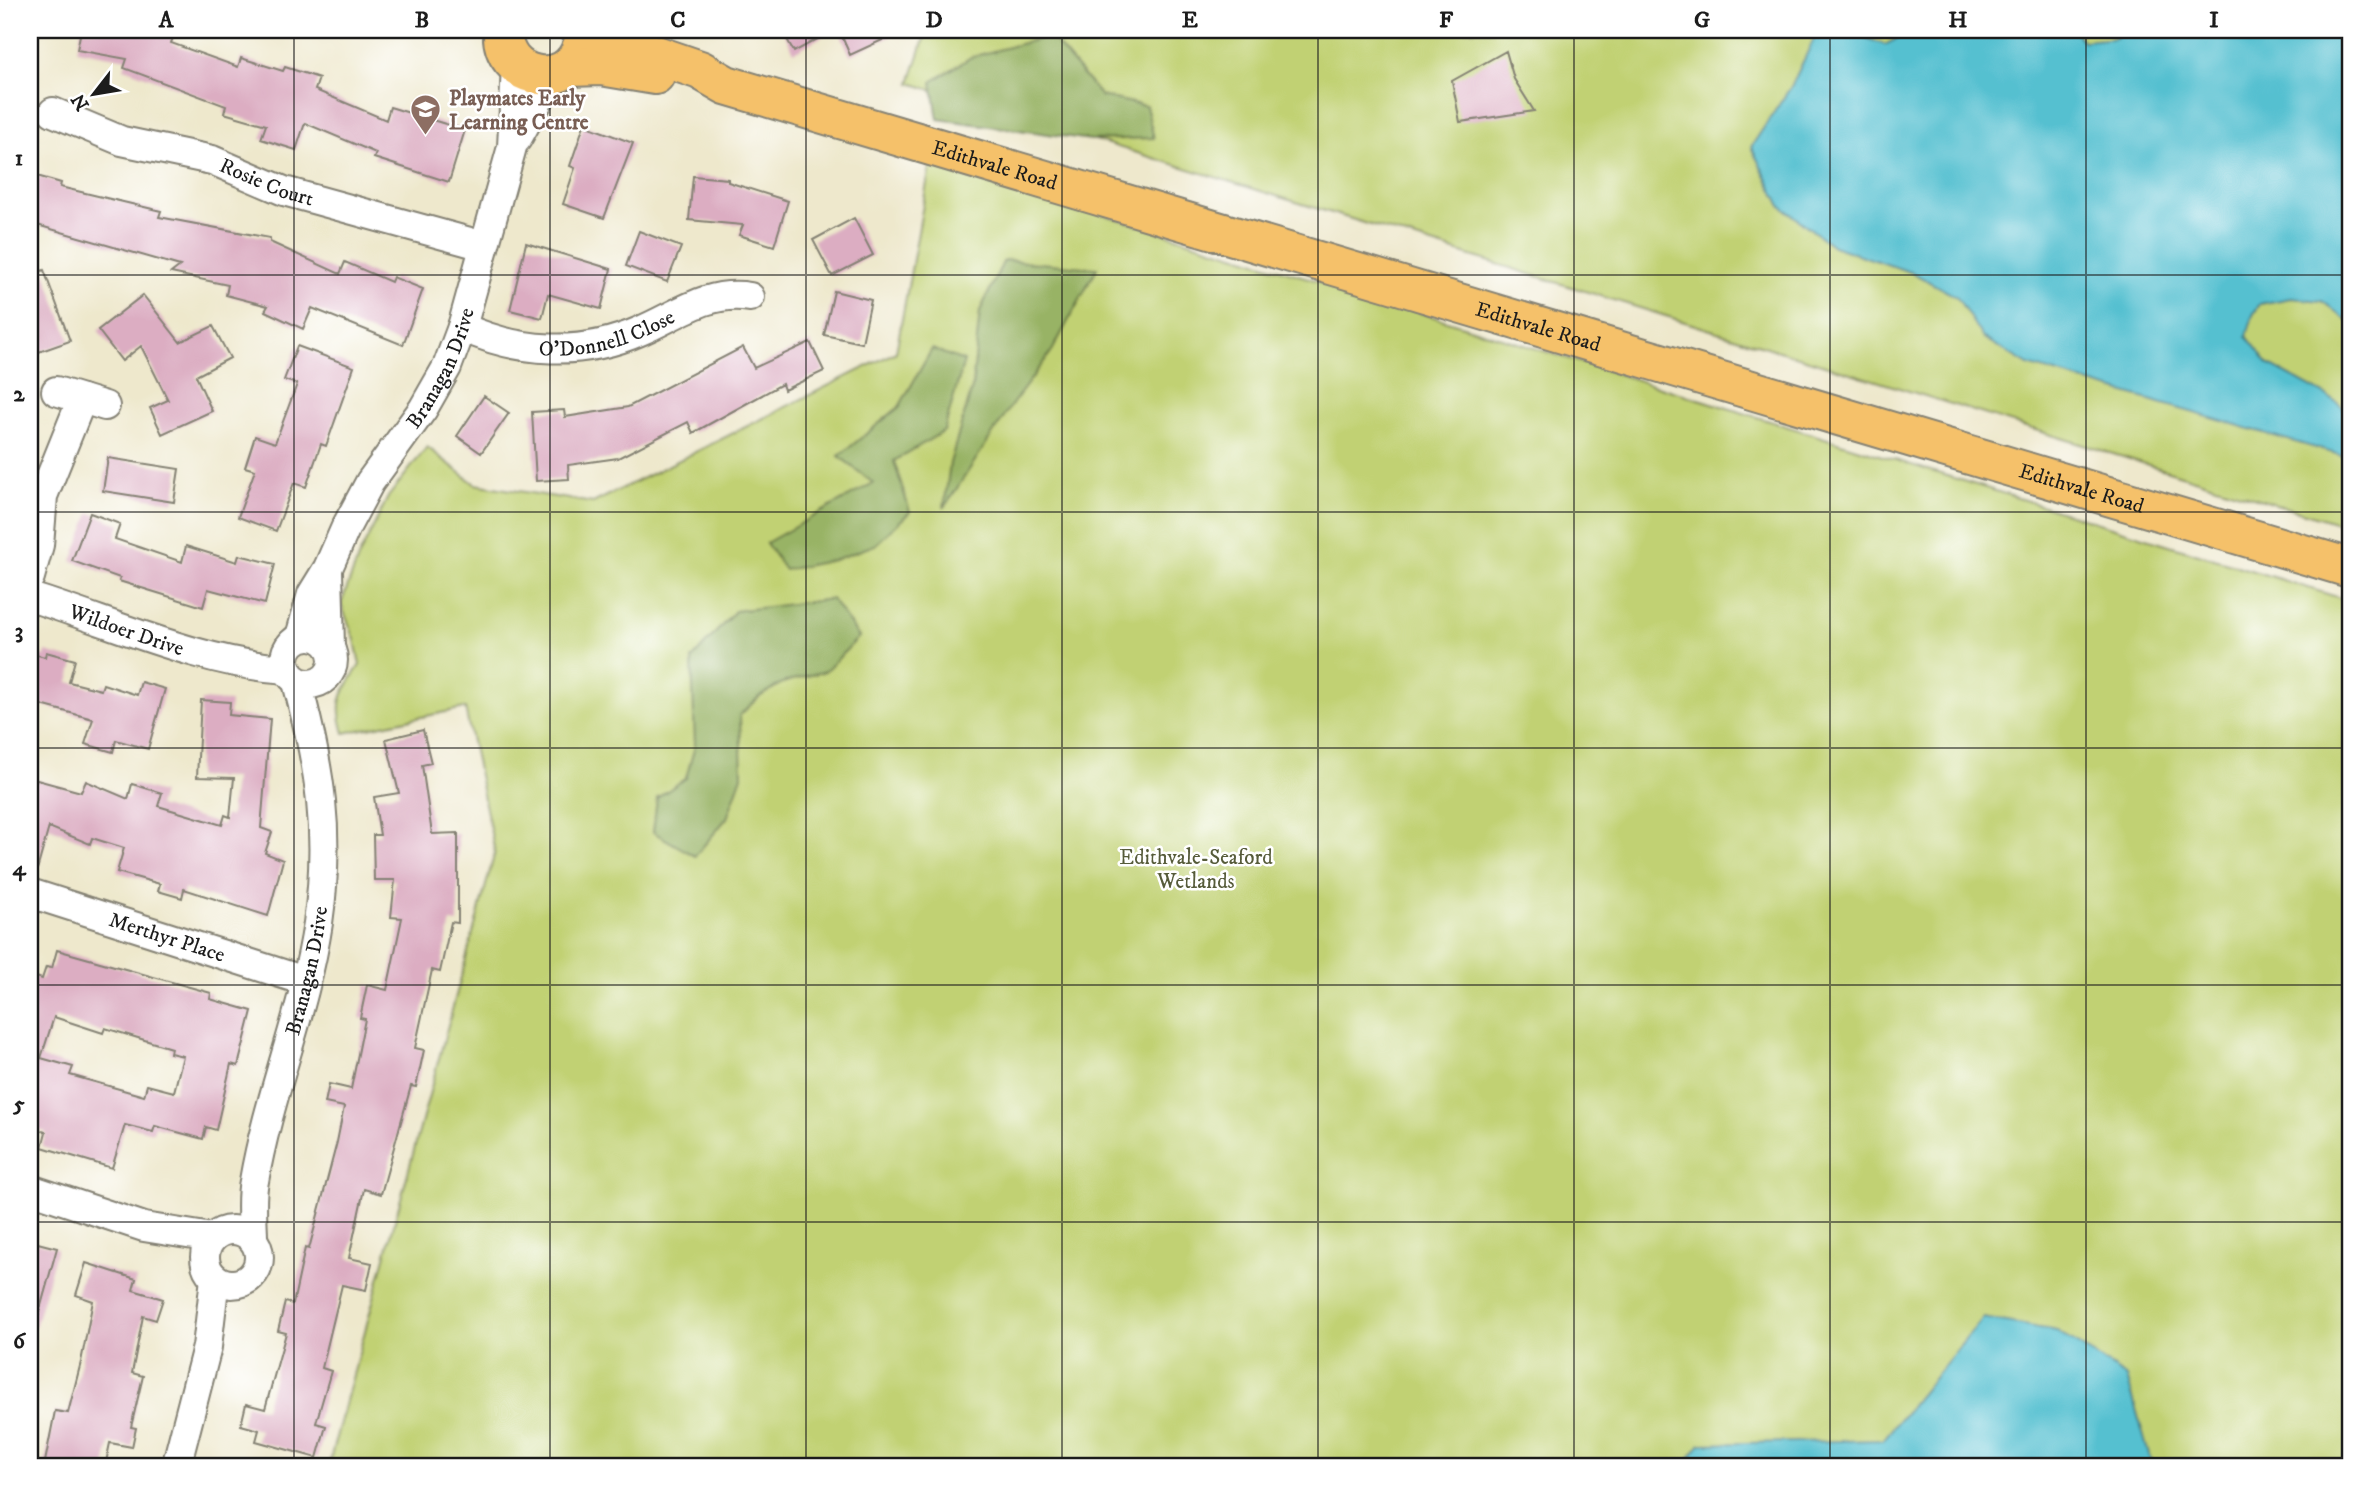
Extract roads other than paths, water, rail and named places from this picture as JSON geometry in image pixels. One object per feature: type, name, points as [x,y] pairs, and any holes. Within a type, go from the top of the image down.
[{"type":"highway","points":[[561,71],[581,50],[583,30]]},
{"type":"highway","name":"Edithvale Road","points":[[583,30],[700,70],[726,85],[2350,568]]},
{"type":"highway","name":"Edithvale Road","points":[[501,43],[527,73],[601,66],[693,84],[726,85]]},
{"type":"street","name":"Branagan Drive","points":[[501,43],[512,147]]},
{"type":"street","name":"Branagan Drive","points":[[176,1467],[208,1347],[225,1254],[253,1183],[318,924],[325,853],[323,800],[298,664],[312,594],[328,568],[370,482],[423,409],[447,366],[462,327],[512,147],[561,71]]},
{"type":"street","name":"Rosie Court","points":[[53,112],[122,141],[212,160],[284,191],[484,246]]},
{"type":"street","name":"O'Donnell Close","points":[[462,327],[512,345],[562,349],[586,347],[639,332],[705,298],[733,294],[750,297]]},
{"type":"street","points":[[30,577],[39,545],[43,496],[94,402],[56,391]]},
{"type":"street","name":"Branagan Drive","points":[[298,664],[323,681],[332,670],[328,568]]},
{"type":"street","name":"Wildoer Drive","points":[[30,597],[183,647],[262,668],[298,664],[317,637],[330,647]]},
{"type":"street","name":"Merthyr Place","points":[[30,893],[305,981]]},
{"type":"street","points":[[30,1189],[225,1254]]},
{"type":"water","points":[[1818,30],[1845,30],[1885,45],[1913,30],[2073,30],[2083,41],[2115,38],[2124,30],[2350,30],[2350,323],[2322,301],[2291,298],[2260,304],[2253,315],[2247,336],[2268,364],[2331,398],[2350,413],[2350,458],[2028,365],[1982,337],[1957,297],[1913,273],[1833,246],[1781,206],[1751,147],[1792,85]]},
{"type":"water","points":[[1983,1318],[2057,1331],[2127,1377],[2151,1462],[2144,1467],[1683,1467],[1701,1444],[1883,1440]]},
{"type":"place","name":"Playmates Early Learning Centre","points":[[426,137]]},
{"type":"park label","name":"Edithvale-Seaford Wetlands","points":[[1196,869]]}]
